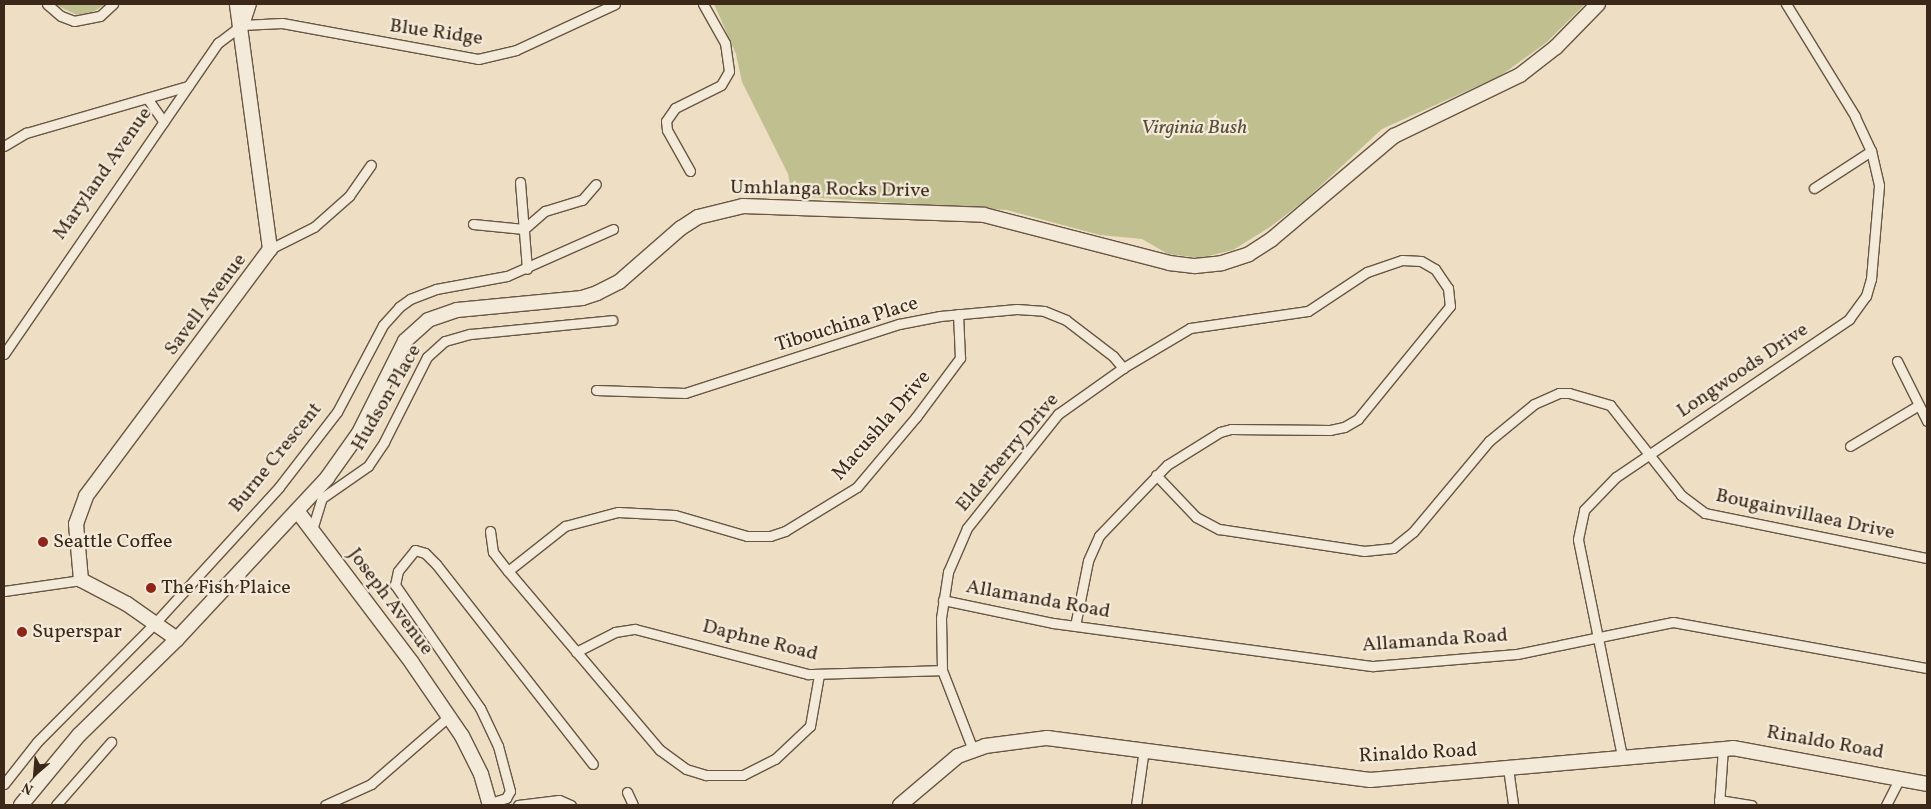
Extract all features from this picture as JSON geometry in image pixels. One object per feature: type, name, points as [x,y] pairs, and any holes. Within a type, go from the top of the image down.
[{"type":"street","points":[[47,4],[61,16],[74,21],[100,16],[113,4]]},
{"type":"street","name":"Savell Avenue","points":[[81,580],[76,524],[86,496],[270,249],[241,4]]},
{"type":"street","name":"Blue Ridge","points":[[242,24],[282,23],[478,59],[516,50],[615,4]]},
{"type":"street","points":[[690,170],[667,130],[666,121],[676,108],[721,85],[729,71],[725,43],[703,4]]},
{"type":"street","name":"Umhlanga Rocks Drive","points":[[21,805],[79,735],[177,639],[298,512],[359,433],[406,340],[422,324],[442,313],[473,307],[582,298],[597,293],[619,282],[681,228],[698,217],[743,206],[984,215],[1169,263],[1195,266],[1222,263],[1249,254],[1272,239],[1394,136],[1526,70],[1556,47],[1598,4]]},
{"type":"street","name":"Longwoods Drive","points":[[1622,756],[1578,539],[1580,519],[1597,494],[1650,455],[1836,328],[1859,308],[1871,279],[1878,203],[1876,168],[1871,151],[1855,116],[1786,4]]},
{"type":"street","name":"Maryland Avenue","points":[[4,354],[218,43],[242,24]]},
{"type":"street","points":[[4,146],[26,133],[188,86]]},
{"type":"street","points":[[147,98],[164,122]]},
{"type":"street","points":[[1814,188],[1871,151]]},
{"type":"street","points":[[270,249],[314,227],[348,196],[371,165]]},
{"type":"street","points":[[520,182],[527,268]]},
{"type":"street","points":[[473,224],[524,229],[545,211],[582,200],[596,184]]},
{"type":"street","name":"Burne Crescent","points":[[4,784],[54,724],[155,623],[279,487],[337,412],[383,325],[399,307],[410,299],[436,289],[507,276],[613,228]]},
{"type":"street","name":"Elderberry Drive","points":[[973,750],[942,670],[943,600],[954,554],[978,513],[1058,414],[1123,368],[1180,332],[1198,326],[1308,311],[1367,272],[1402,260],[1412,259],[1427,263],[1435,268],[1449,292],[1450,306],[1358,419],[1344,428],[1330,430],[1231,429],[1208,439],[1156,475],[1099,536],[1088,561],[1075,626]]},
{"type":"street","name":"Tibouchina Place","points":[[596,390],[685,393],[898,324],[958,314],[1017,309],[1044,311],[1066,320],[1113,356],[1123,368]]},
{"type":"street","name":"Macushla Drive","points":[[508,571],[565,526],[618,512],[675,515],[747,536],[770,536],[785,532],[857,486],[916,417],[960,358],[958,314]]},
{"type":"street","name":"Hudson Place","points":[[312,530],[322,498],[368,466],[392,428],[427,357],[445,340],[470,334],[612,320]]},
{"type":"street","points":[[1897,361],[1927,421]]},
{"type":"street","name":"Bougainvillaea Drive","points":[[1156,475],[1196,517],[1214,527],[1340,549],[1378,551],[1393,548],[1413,532],[1489,441],[1521,414],[1547,397],[1568,392],[1610,405],[1687,502],[1705,513],[1927,558]]},
{"type":"street","points":[[1850,446],[1920,405]]},
{"type":"street","name":"Joseph Avenue","points":[[298,512],[448,717]]},
{"type":"street","points":[[490,532],[494,552],[508,571],[660,750],[686,769],[706,775],[733,776],[752,772],[775,759],[805,734],[814,716],[819,675]]},
{"type":"street","points":[[325,805],[370,784],[448,717],[473,756],[490,804],[505,799],[510,791],[498,746],[480,708],[395,585],[398,571],[415,550],[424,553],[436,564],[593,764]]},
{"type":"street","points":[[4,591],[81,580],[96,585],[177,639]]},
{"type":"street","name":"Allamanda Road","points":[[943,600],[1075,626],[1373,666],[1517,654],[1673,622],[1927,668]]},
{"type":"street","name":"Daphne Road","points":[[576,652],[615,632],[636,629],[819,675],[942,670]]},
{"type":"street","name":"Rinaldo Road","points":[[900,805],[948,762],[973,750],[1047,738],[1370,780],[1723,748],[1753,750],[1900,777],[1927,784]]},
{"type":"street","points":[[56,805],[111,742]]},
{"type":"street","points":[[1723,748],[1719,803],[1752,805]]},
{"type":"street","points":[[1136,805],[1144,750]]},
{"type":"street","points":[[1508,768],[1513,805]]},
{"type":"street","points":[[1886,805],[1900,777]]},
{"type":"street","points":[[627,792],[634,805]]},
{"type":"street","points":[[518,805],[559,800],[571,805]]},
{"type":"green space","points":[[54,4],[106,4],[91,13],[77,15]]},
{"type":"green space","name":"Virginia Bush","points":[[714,4],[1585,4],[1547,42],[1500,76],[1382,129],[1304,201],[1270,227],[1233,250],[1200,258],[1168,254],[1142,239],[1100,235],[1007,210],[792,196],[788,174],[742,82],[736,54]]},
{"type":"place","name":"Seattle Coffee","points":[[43,542]]},
{"type":"place","name":"The Fish Plaice","points":[[151,588]]},
{"type":"place","name":"Superspar","points":[[22,632]]}]
